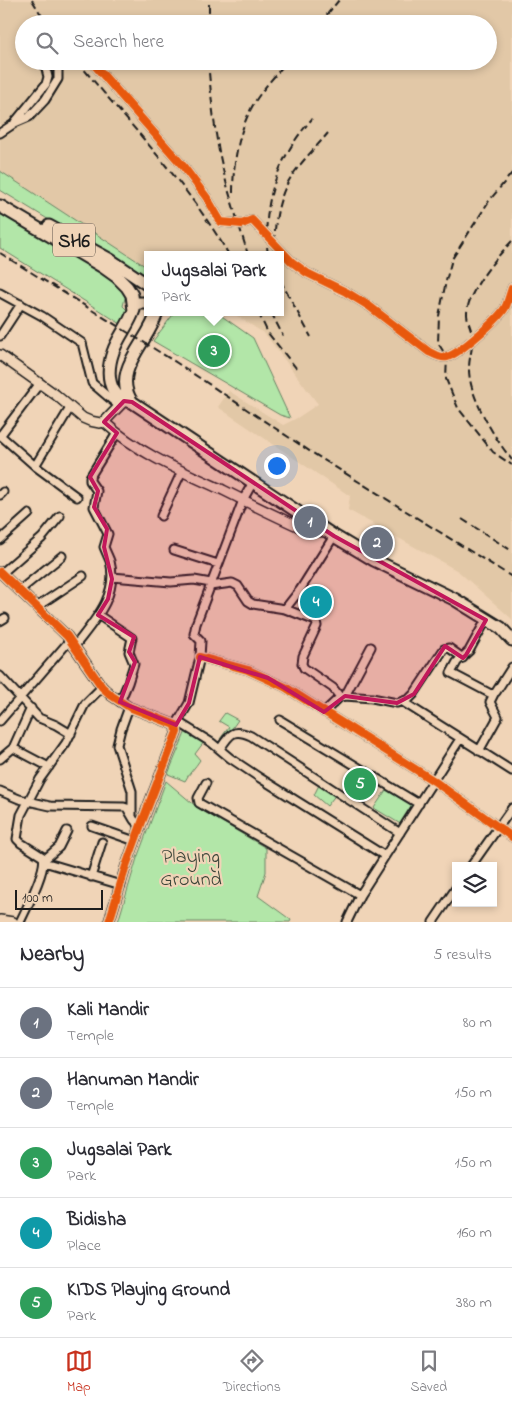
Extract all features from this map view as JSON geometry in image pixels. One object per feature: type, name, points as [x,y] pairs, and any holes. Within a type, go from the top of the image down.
[{"type":"main road","name":"SH6","points":[[0,197],[109,259],[144,282]]},
{"type":"main road","name":"SH6","points":[[0,206],[110,272],[127,287],[134,302]]},
{"type":"main road","points":[[144,303],[134,302],[132,317],[113,353],[110,365],[113,391],[331,534],[374,560],[454,599],[500,628],[512,640]]},
{"type":"main road","points":[[126,401],[126,378],[130,360],[155,316]]},
{"type":"street","points":[[15,123],[46,84],[48,76],[46,70]]},
{"type":"street","points":[[0,133],[33,113],[56,86],[58,70]]},
{"type":"street","points":[[99,70],[182,166],[207,198],[221,222],[242,224],[252,220],[282,251]]},
{"type":"street","points":[[284,254],[307,273],[346,292],[369,306],[429,352],[439,357],[447,357],[486,328],[505,308],[512,288]]},
{"type":"street","points":[[0,292],[42,316],[82,343],[92,383],[126,401],[104,422],[90,422],[82,418],[0,355]]},
{"type":"street","points":[[0,336],[21,304]]},
{"type":"street","points":[[40,384],[0,435],[34,466],[77,497]]},
{"type":"street","points":[[34,466],[70,408]]},
{"type":"street","points":[[104,422],[136,446],[182,472],[310,531],[331,534],[300,590],[285,609]]},
{"type":"street","points":[[0,721],[20,697],[98,616],[108,599],[112,577],[110,563],[104,547],[108,534],[95,510],[94,503],[97,491],[90,481],[90,477],[117,433]]},
{"type":"street","points":[[161,516],[182,472]]},
{"type":"street","points":[[109,922],[140,826],[178,732],[177,724],[189,703],[200,657],[201,641],[195,636],[194,630],[243,500],[253,482]]},
{"type":"street","points":[[0,540],[29,514]]},
{"type":"street","points":[[60,516],[42,538],[1,572],[38,606],[72,643],[102,687],[129,707],[177,724],[220,749],[260,778],[385,856]]},
{"type":"street","points":[[174,550],[218,564]]},
{"type":"street","points":[[20,590],[62,556]]},
{"type":"street","points":[[38,606],[83,576]]},
{"type":"street","points":[[112,577],[171,582],[194,580],[210,585],[232,583],[238,586],[248,601],[253,604],[285,609],[316,621],[317,626],[303,656],[302,664],[304,668],[342,696],[372,698],[396,703],[403,702],[409,700],[414,694],[444,648],[449,648],[462,658]]},
{"type":"street","points":[[98,616],[132,638],[129,652],[134,664],[120,702]]},
{"type":"street","points":[[486,620],[469,651],[457,662],[451,671],[452,675],[488,693],[494,694]]},
{"type":"street","points":[[324,712],[342,696],[371,647]]},
{"type":"street","points":[[200,657],[248,670],[268,678],[434,781],[512,837]]},
{"type":"street","points":[[479,751],[497,721],[498,714],[490,702],[512,667]]},
{"type":"street","points":[[0,676],[39,718],[71,734]]},
{"type":"street","points":[[102,687],[85,704],[66,743],[40,779],[21,815],[17,839],[20,843],[43,857],[44,861],[120,885]]},
{"type":"street","points":[[403,702],[512,771]]},
{"type":"street","points":[[129,707],[120,729],[117,745],[132,791],[133,804],[131,816]]},
{"type":"street","points":[[0,759],[13,748],[31,708]]},
{"type":"street","points":[[280,720],[418,804]]},
{"type":"street","points":[[220,749],[230,735],[235,732],[242,732],[251,736],[400,832]]},
{"type":"street","points":[[347,922],[360,895],[460,739]]},
{"type":"street","points":[[13,748],[49,767]]},
{"type":"street","points":[[206,783],[198,798],[199,803],[360,895]]},
{"type":"street","points":[[0,791],[28,802],[50,806],[124,807],[127,808],[140,826]]},
{"type":"street","points":[[475,862],[512,808]]},
{"type":"street","points":[[92,826],[135,841]]},
{"type":"street","points":[[20,922],[44,861],[59,847],[67,831]]},
{"type":"street","points":[[91,877],[102,842]]},
{"type":"street","points":[[433,922],[452,894]]},
{"type":"street","points":[[0,920],[13,922]]},
{"type":"highlighted area","points":[[124,401],[132,402],[334,536],[486,620],[463,658],[445,646],[414,694],[397,703],[345,696],[324,712],[268,678],[200,657],[189,703],[176,725],[120,702],[135,662],[129,652],[134,637],[98,615],[108,599],[112,579],[104,547],[107,529],[94,507],[98,491],[90,477],[117,433],[104,422]]},
{"type":"shaded area","points":[[0,0],[512,0],[512,619],[458,571],[348,510],[350,496],[218,407],[229,391],[283,425],[318,404],[265,334],[237,316],[284,316],[284,251],[144,251],[144,265],[0,171]]},
{"type":"green space","points":[[0,171],[144,265],[144,278],[0,190]]},
{"type":"green space","points":[[0,209],[107,273],[127,290],[123,306],[129,312],[121,324],[0,248]]},
{"type":"green space","points":[[172,316],[222,316],[253,338],[290,418],[280,415],[153,341]]},
{"type":"green space","points":[[225,713],[238,720],[223,741],[220,739],[229,727],[219,721]]},
{"type":"green space","points":[[188,726],[207,738],[195,754],[200,760],[185,781],[168,774]]},
{"type":"green space","points":[[359,769],[376,781],[362,800],[344,788]]},
{"type":"green space","points":[[322,779],[340,789],[327,806],[314,795]]},
{"type":"green space","name":"Playing Ground","points":[[166,781],[198,808],[266,848],[266,872],[258,896],[291,920],[290,922],[118,922],[137,858]]},
{"type":"green space","points":[[390,784],[422,804],[407,828],[374,808]]},
{"type":"railway","points":[[32,0],[41,15]]},
{"type":"railway","points":[[209,0],[209,15]]},
{"type":"railway","points":[[326,15],[339,0]]},
{"type":"railway","points":[[85,70],[177,179],[227,251]]},
{"type":"railway","points":[[209,70],[221,161],[247,251]]},
{"type":"railway","points":[[233,193],[238,145],[245,122],[260,95],[280,70]]},
{"type":"railway","points":[[268,251],[267,218],[275,182],[281,165],[290,149],[312,119]]},
{"type":"railway","points":[[274,251],[276,219],[286,186],[300,165],[328,133]]},
{"type":"railway","points":[[512,173],[489,201],[452,259],[439,316],[438,343],[447,357],[446,379],[458,408],[493,452],[512,465]]},
{"type":"railway","points":[[512,241],[491,265],[477,286],[468,306],[467,315],[473,338],[469,361],[473,391],[491,429],[512,460]]},
{"type":"railway","points":[[0,253],[177,363],[311,452],[512,577]]},
{"type":"railway","points":[[284,287],[311,337]]},
{"type":"railway","points":[[260,316],[268,333],[296,368]]},
{"type":"railway","points":[[273,316],[283,336]]},
{"type":"railway","points":[[462,519],[512,551]]},
{"type":"cycle path","points":[[99,70],[183,166],[207,198],[221,222],[242,224],[252,220],[282,251]]},
{"type":"cycle path","points":[[284,254],[307,273],[346,292],[369,306],[429,352],[440,357],[447,357],[453,354],[488,326],[503,311],[512,288]]},
{"type":"cycle path","points":[[0,572],[67,636],[102,687],[112,696],[129,707],[176,725],[177,732],[126,866],[109,922]]},
{"type":"cycle path","points":[[200,657],[248,670],[285,687],[434,781],[512,837]]},
{"type":"place","name":"Jugsalai Park","points":[[214,351]]},
{"type":"place","name":"Kali Mandir","points":[[310,522]]},
{"type":"place","name":"Hanuman Mandir","points":[[377,543]]},
{"type":"place","name":"Bidisha","points":[[316,602]]},
{"type":"place","name":"KIDS Playing Ground","points":[[360,784]]}]
